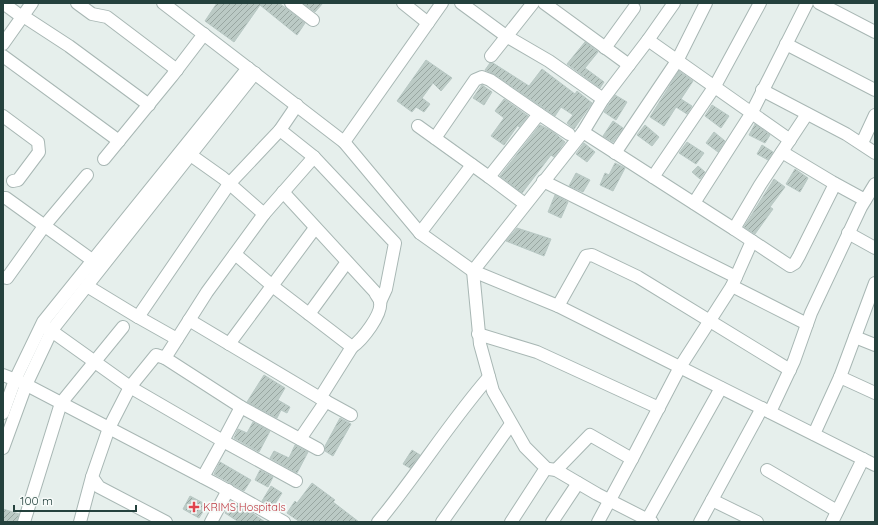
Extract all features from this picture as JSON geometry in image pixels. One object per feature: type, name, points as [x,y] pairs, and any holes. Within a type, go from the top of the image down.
[{"type":"street","points":[[3,3],[69,46],[149,105]]},
{"type":"street","points":[[3,44],[32,3]]},
{"type":"street","points":[[77,3],[92,14],[107,17],[177,70]]},
{"type":"street","points":[[163,3],[344,142],[420,233],[473,271],[558,306],[875,465]]},
{"type":"street","points":[[290,3],[313,20]]},
{"type":"street","points":[[403,3],[428,23]]},
{"type":"street","points":[[344,142],[442,3]]},
{"type":"street","points":[[461,3],[506,36],[549,61],[602,99]]},
{"type":"street","points":[[490,56],[533,3]]},
{"type":"street","points":[[544,3],[629,65]]},
{"type":"street","points":[[674,3],[648,40],[602,99],[583,132],[473,271],[478,334],[493,391],[525,447],[551,469],[648,521],[703,424],[721,388]]},
{"type":"street","points":[[616,153],[677,61],[706,3]]},
{"type":"street","points":[[653,177],[715,86],[760,3]]},
{"type":"street","points":[[694,203],[751,114],[807,3]]},
{"type":"street","points":[[819,3],[875,32]]},
{"type":"street","points":[[605,48],[634,8]]},
{"type":"street","points":[[104,159],[177,70],[204,34]]},
{"type":"street","points":[[648,40],[790,140]]},
{"type":"street","points":[[786,44],[875,90]]},
{"type":"street","points":[[3,56],[119,141]]},
{"type":"street","points":[[3,413],[21,382],[47,327],[251,71]]},
{"type":"street","points":[[435,138],[475,80],[482,77],[490,80],[569,134]]},
{"type":"street","points":[[762,90],[862,143],[875,153]]},
{"type":"street","points":[[138,317],[229,184],[280,130],[297,106]]},
{"type":"street","points":[[489,177],[539,114]]},
{"type":"street","points":[[734,229],[807,114]]},
{"type":"street","points":[[862,143],[875,115]]},
{"type":"street","points":[[3,116],[38,142],[39,152],[18,180],[8,177]]},
{"type":"street","points":[[418,126],[525,204]]},
{"type":"street","points":[[280,130],[314,157],[395,243],[386,289],[380,302],[379,311],[358,343],[352,346],[300,439]]},
{"type":"street","points":[[583,132],[790,266],[795,263],[835,184]]},
{"type":"street","points":[[187,152],[229,184],[264,214]]},
{"type":"street","points":[[782,152],[865,200]]},
{"type":"street","points":[[165,358],[234,254],[264,214],[314,157]]},
{"type":"street","points":[[420,233],[472,164]]},
{"type":"street","points":[[3,277],[7,278],[45,226],[87,176]]},
{"type":"street","points":[[8,177],[13,189],[5,198],[97,264]]},
{"type":"street","points":[[543,181],[734,281],[806,324]]},
{"type":"street","points":[[700,522],[790,370],[806,324],[848,234],[875,184]]},
{"type":"street","points":[[284,192],[315,228],[375,292],[380,302]]},
{"type":"street","points":[[229,344],[315,228]]},
{"type":"street","points":[[848,234],[875,248]]},
{"type":"street","points":[[598,522],[680,367],[734,281],[752,241]]},
{"type":"street","points":[[234,254],[309,314],[352,346]]},
{"type":"street","points":[[558,306],[586,256],[592,255],[638,277],[790,370]]},
{"type":"street","points":[[309,314],[347,262]]},
{"type":"street","points":[[47,327],[87,286],[97,264]]},
{"type":"street","points":[[814,434],[840,377],[875,283]]},
{"type":"street","points":[[87,286],[178,339]]},
{"type":"street","points":[[189,320],[323,400],[351,415]]},
{"type":"street","points":[[47,327],[130,387],[296,481]]},
{"type":"street","points":[[24,522],[61,403],[123,327]]},
{"type":"street","points":[[478,334],[538,352],[659,408]]},
{"type":"street","points":[[855,337],[875,345]]},
{"type":"street","points":[[80,522],[92,477],[109,428],[130,387],[156,355],[165,358],[241,407],[318,449]]},
{"type":"street","points":[[3,375],[21,382],[228,490],[277,520]]},
{"type":"street","points":[[378,522],[400,495],[450,425],[489,377]]},
{"type":"street","points":[[840,377],[875,392]]},
{"type":"street","points":[[3,448],[21,382]]},
{"type":"street","points":[[203,477],[241,407]]},
{"type":"street","points":[[442,522],[511,424]]},
{"type":"street","points":[[512,522],[551,469],[590,435],[632,459]]},
{"type":"street","points":[[832,522],[863,459]]},
{"type":"street","points":[[767,470],[837,511]]},
{"type":"street","points":[[92,477],[99,487],[166,522]]},
{"type":"street","points":[[552,522],[578,483]]},
{"type":"street","points":[[211,522],[228,490]]},
{"type":"street","points":[[712,500],[757,522]]},
{"type":"building","points":[[217,3],[279,3],[305,23],[297,35],[260,5],[234,42],[205,21]]},
{"type":"building","points":[[303,3],[323,3],[315,12]]},
{"type":"building","points":[[585,42],[598,52],[585,68],[604,82],[600,88],[567,64]]},
{"type":"building","points":[[426,60],[452,78],[441,91],[433,83],[422,98],[430,104],[424,112],[416,107],[412,112],[397,101]]},
{"type":"building","points":[[490,63],[493,63],[529,86],[542,69],[575,94],[577,91],[592,103],[574,129],[567,123],[573,115],[561,107],[555,116],[494,74],[485,70]]},
{"type":"building","points":[[679,71],[693,81],[681,99],[692,106],[687,114],[676,107],[664,126],[650,117]]},
{"type":"building","points":[[482,85],[492,92],[484,105],[473,98]]},
{"type":"building","points":[[615,95],[627,102],[616,120],[604,112]]},
{"type":"building","points":[[504,99],[528,116],[519,127],[518,125],[504,145],[491,136],[504,118],[495,111]]},
{"type":"building","points":[[712,105],[729,116],[721,128],[705,116]]},
{"type":"building","points":[[613,121],[623,128],[613,142],[603,136]]},
{"type":"building","points":[[755,124],[770,135],[765,143],[749,135]]},
{"type":"building","points":[[540,125],[552,131],[565,142],[554,157],[551,155],[522,193],[500,176]]},
{"type":"building","points":[[645,125],[659,137],[652,146],[637,135]]},
{"type":"building","points":[[714,132],[725,141],[718,152],[706,143]]},
{"type":"building","points":[[687,142],[704,153],[696,164],[679,153]]},
{"type":"building","points":[[584,143],[595,152],[587,162],[576,154]]},
{"type":"building","points":[[762,145],[773,152],[768,160],[757,154]]},
{"type":"building","points":[[615,163],[625,168],[613,191],[600,185],[605,173],[609,175]]},
{"type":"building","points":[[698,166],[705,172],[700,179],[692,172]]},
{"type":"building","points":[[795,169],[808,178],[800,192],[786,184]]},
{"type":"building","points":[[576,173],[590,180],[583,192],[569,186]]},
{"type":"building","points":[[774,179],[785,187],[770,207],[773,209],[755,234],[744,227]]},
{"type":"building","points":[[555,195],[568,202],[561,218],[548,212]]},
{"type":"building","points":[[517,228],[551,239],[544,256],[506,241]]},
{"type":"building","points":[[264,375],[285,388],[278,400],[290,407],[287,413],[281,410],[277,418],[247,402]]},
{"type":"building","points":[[340,418],[351,424],[333,456],[325,451],[325,446]]},
{"type":"building","points":[[253,422],[270,431],[259,452],[234,438],[238,429],[247,433]]},
{"type":"building","points":[[295,445],[308,452],[297,473],[270,458],[274,451],[289,458]]},
{"type":"building","points":[[412,450],[420,455],[410,468],[403,464]]},
{"type":"building","points":[[220,462],[251,480],[244,491],[214,474]]},
{"type":"building","points":[[260,470],[273,477],[268,487],[255,480]]},
{"type":"building","points":[[312,483],[335,500],[333,502],[359,522],[300,522],[287,513],[295,501],[297,503]]},
{"type":"building","points":[[271,486],[282,493],[273,507],[262,501]]},
{"type":"building","points":[[190,496],[207,505],[199,518],[183,509]]},
{"type":"building","points":[[233,502],[265,522],[239,522],[225,513]]},
{"type":"building","points":[[3,509],[19,514],[17,522],[3,522]]},
{"type":"place","name":"KRIMS Hospitals","points":[[194,507]]}]
